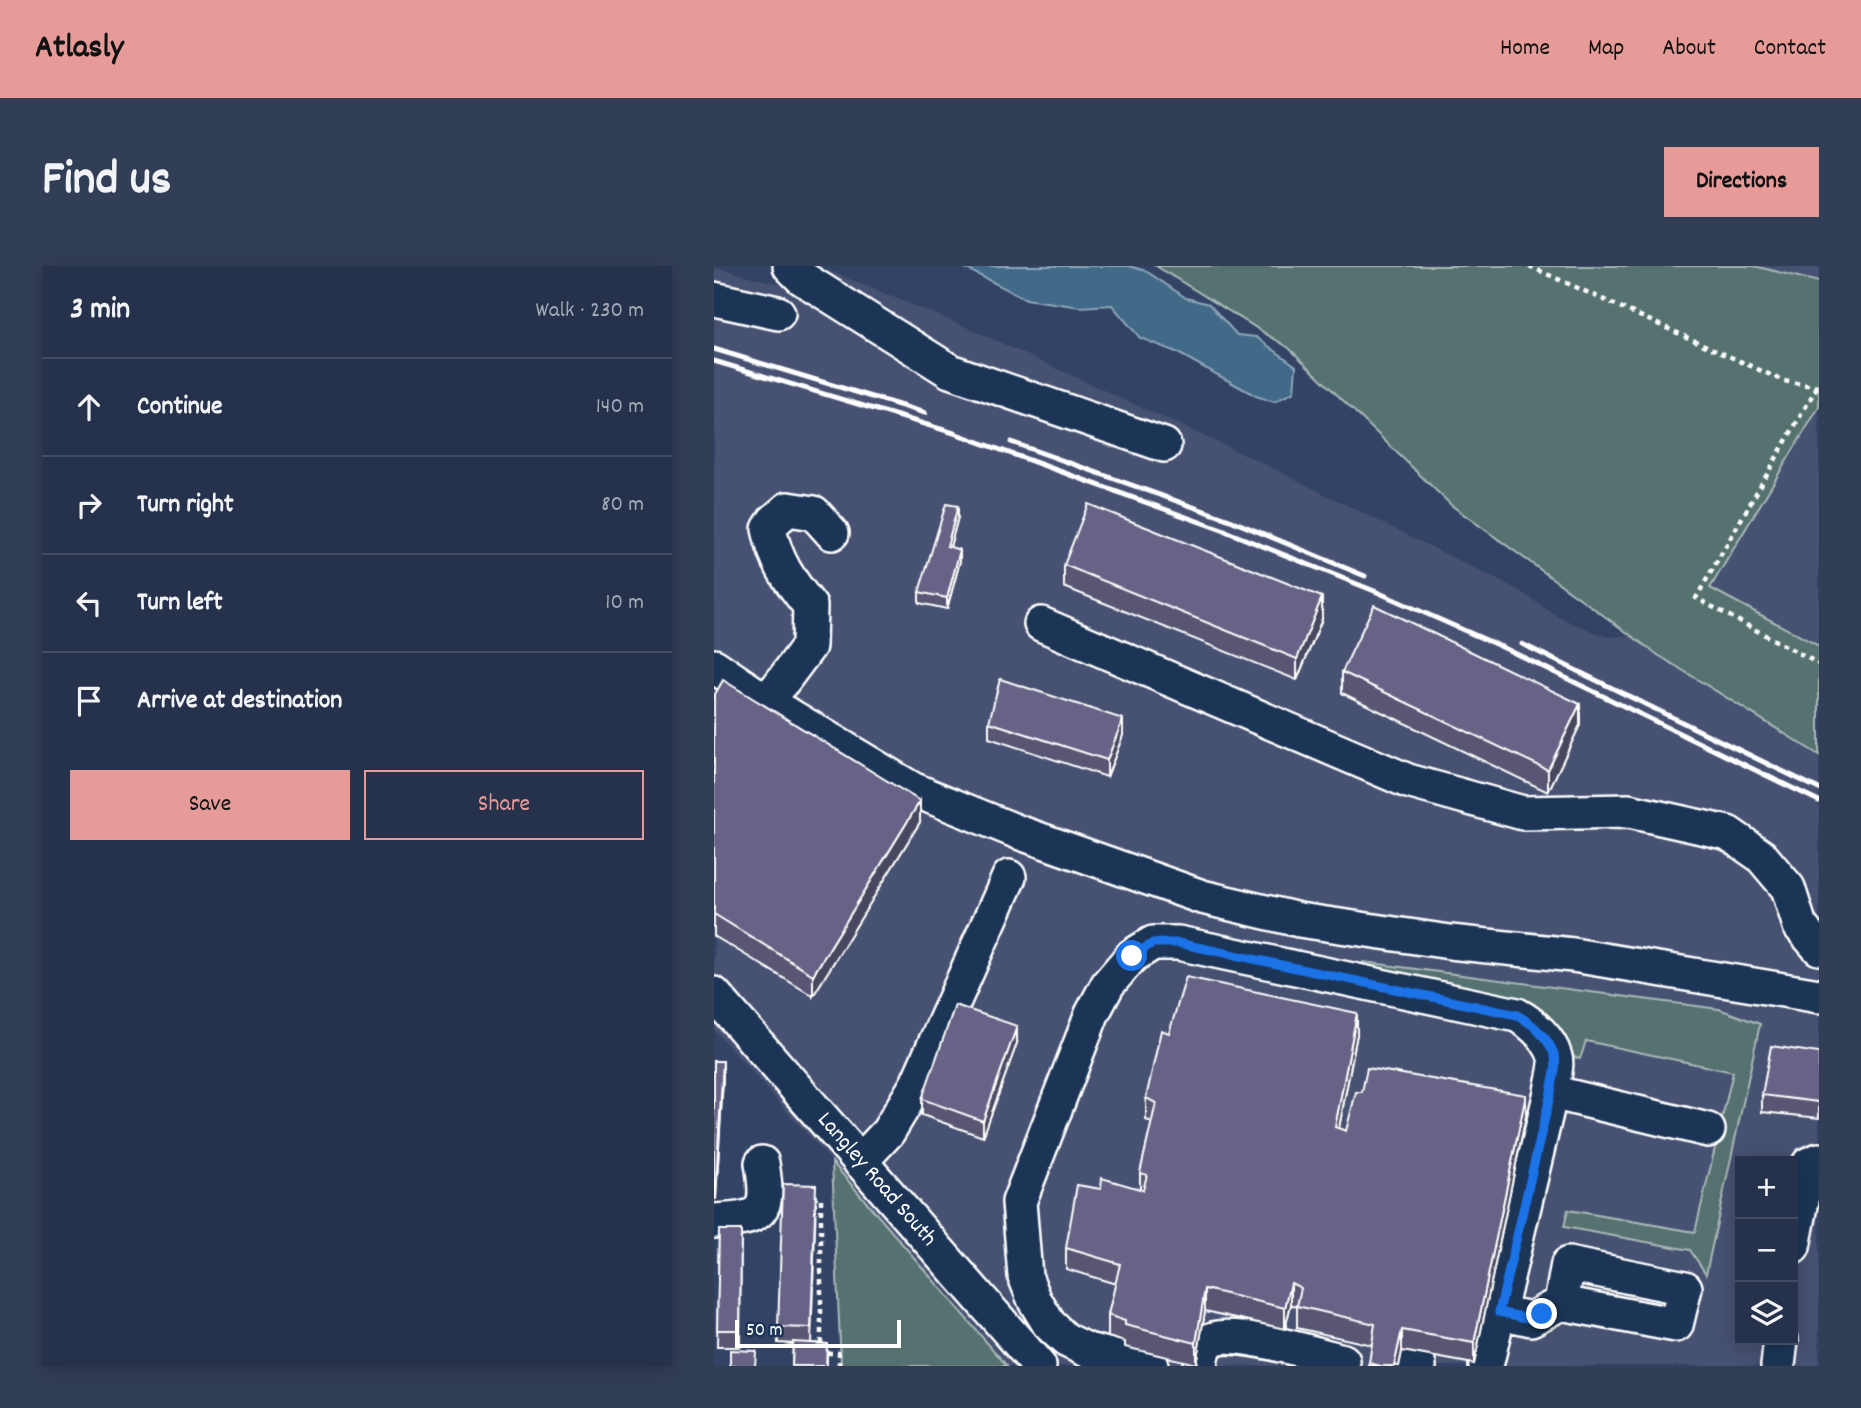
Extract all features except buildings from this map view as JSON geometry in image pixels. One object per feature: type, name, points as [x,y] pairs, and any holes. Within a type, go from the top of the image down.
[{"type":"street","points":[[790,266],[803,278],[950,371],[1164,445]]},
{"type":"street","points":[[714,299],[778,313]]},
{"type":"street","points":[[767,702],[809,646],[810,606],[774,554],[769,529],[788,509],[814,513],[832,533]]},
{"type":"street","points":[[1041,624],[1408,781],[1523,813],[1629,811],[1728,833],[1761,856],[1787,888],[1800,926],[1819,948]]},
{"type":"street","points":[[714,666],[767,702],[912,789],[1018,832],[1202,897],[1299,920],[1450,942],[1573,955],[1819,996]]},
{"type":"street","points":[[860,1162],[888,1132],[917,1084],[1009,877]]},
{"type":"street","points":[[1151,1366],[1087,1350],[1066,1340],[1049,1324],[1035,1301],[1025,1276],[1019,1202],[1092,1014],[1108,984],[1132,956],[1153,943],[1178,943],[1517,1015],[1531,1023],[1545,1039],[1556,1058],[1551,1092],[1486,1366]]},
{"type":"street","name":"Langley Road South","points":[[714,994],[1039,1366]]},
{"type":"street","points":[[1551,1092],[1708,1130]]},
{"type":"street","points":[[1798,1221],[1809,1164],[1819,1160]]},
{"type":"street","points":[[714,1221],[744,1220],[754,1216],[763,1205],[767,1194],[762,1163]]},
{"type":"street","points":[[1499,1312],[1531,1319],[1562,1303]]},
{"type":"street","points":[[1200,1366],[1208,1341],[1228,1335],[1343,1361],[1342,1366]]},
{"type":"street","points":[[1778,1366],[1780,1345]]},
{"type":"path","points":[[1529,266],[1784,381],[1818,387],[1696,598],[1819,664]]},
{"type":"path","points":[[807,1197],[821,1198],[821,1353],[839,1353],[839,1366]]},
{"type":"shaded area","points":[[818,266],[968,328],[1256,460],[1518,590],[1558,617],[1607,637],[1630,636],[1819,755],[1819,1366],[1007,1366],[832,1162],[714,1030],[714,267],[790,287]]},
{"type":"shaded area","points":[[961,266],[1129,266],[1146,271],[1186,298],[1209,304],[1237,335],[1256,337],[1296,366],[1294,392],[1274,402],[1256,396],[1176,352],[1140,338],[1112,305],[1080,307],[1026,299]]},
{"type":"shaded area","points":[[1754,266],[1819,266],[1819,282]]},
{"type":"shaded area","points":[[1819,407],[1819,646],[1710,588]]},
{"type":"green space","points":[[1156,266],[1754,266],[1819,282],[1819,407],[1710,588],[1819,646],[1819,755],[1658,655],[1451,505],[1289,348]]},
{"type":"green space","points":[[1363,962],[1719,1009],[1760,1024],[1706,1274],[1690,1250],[1564,1227],[1568,1210],[1695,1232],[1733,1072],[1586,1041],[1580,1059],[1571,1056],[1556,1025],[1542,1014],[1359,975]]},
{"type":"green space","points":[[832,1162],[1007,1366],[841,1366]]},
{"type":"railway","points":[[714,349],[925,413]]},
{"type":"railway","points":[[714,361],[954,433],[1225,531],[1377,592],[1502,647],[1819,801]]},
{"type":"railway","points":[[1011,442],[1230,520],[1365,576]]},
{"type":"railway","points":[[1522,644],[1819,789]]},
{"type":"route","points":[[1132,956],[1153,943],[1178,943],[1517,1015],[1531,1023],[1556,1058],[1551,1092],[1499,1312],[1531,1319],[1542,1314]]}]
